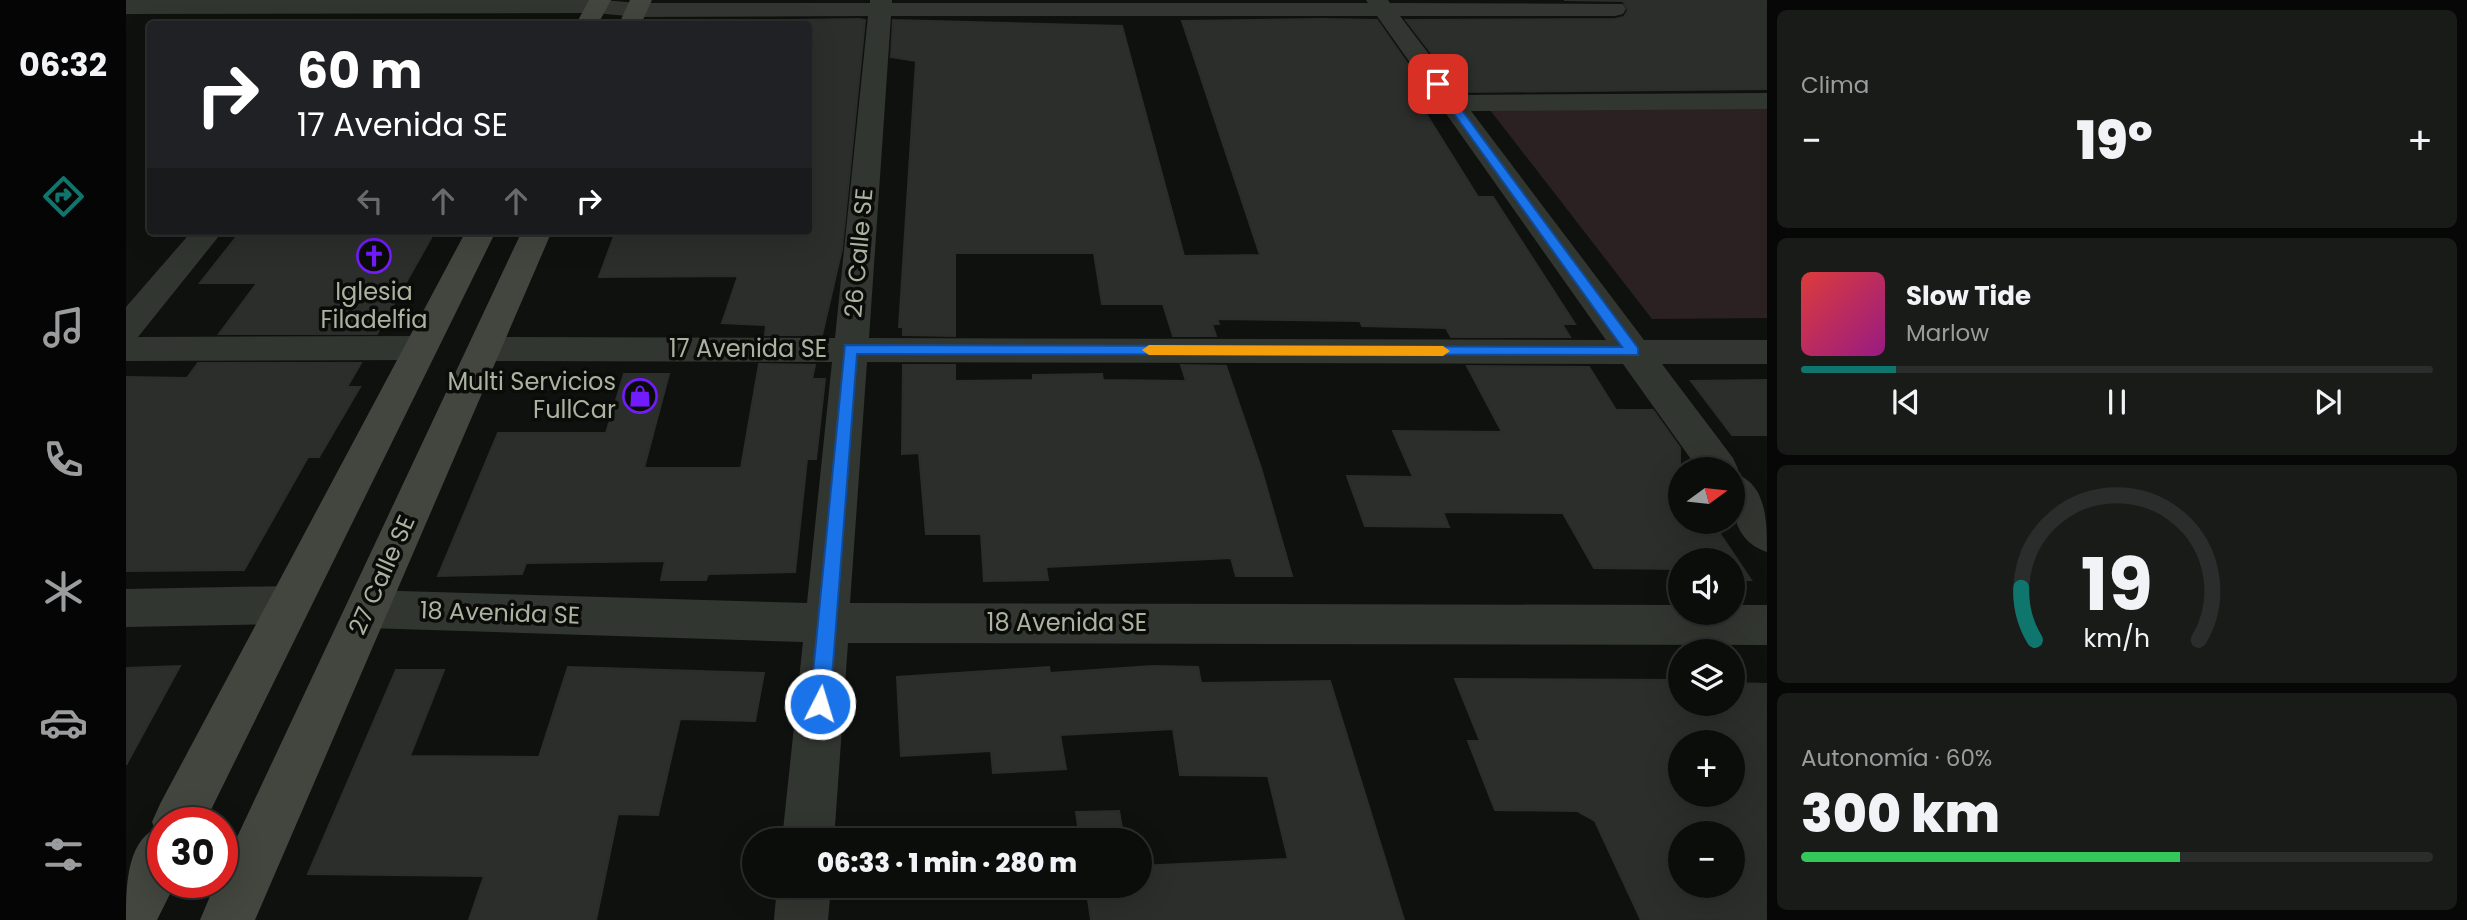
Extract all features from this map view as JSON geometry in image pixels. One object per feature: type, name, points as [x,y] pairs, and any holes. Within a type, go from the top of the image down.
[{"type":"main road","points":[[186,807],[479,235]]},
{"type":"main road","name":"27 Calle SE","points":[[227,920],[535,235]]},
{"type":"main road","points":[[128,920],[147,883]]},
{"type":"street","points":[[126,7],[400,3],[636,11],[880,4],[1380,4],[1615,9]]},
{"type":"street","points":[[385,21],[400,3]]},
{"type":"street","name":"26 Calle SE","points":[[809,828],[880,4]]},
{"type":"street","points":[[1380,4],[1710,457]]},
{"type":"street","points":[[1451,103],[1767,100]]},
{"type":"street","points":[[126,329],[205,235]]},
{"type":"street","points":[[126,349],[421,348]]},
{"type":"street","name":"17 Avenida SE","points":[[484,349],[1767,352]]},
{"type":"street","points":[[1745,505],[1767,535]]},
{"type":"street","points":[[126,608],[289,606]]},
{"type":"street","name":"18 Avenida SE","points":[[367,608],[827,623],[1767,625]]},
{"type":"street","points":[[801,920],[803,898]]},
{"type":"shaded area","points":[[1767,108],[1767,318],[1652,319],[1490,110]]},
{"type":"building","points":[[1564,0],[1767,0],[1767,89],[1461,92],[1406,20],[1615,19],[1624,17],[1628,10],[1623,1]]},
{"type":"building","points":[[791,20],[865,20],[842,249],[822,335],[765,335],[766,325],[722,323],[738,276],[599,277],[615,235],[812,235],[812,21]]},
{"type":"building","points":[[893,20],[1122,26],[1184,256],[1260,255],[1182,21],[1377,20],[1428,93],[1413,93],[1478,197],[1493,197],[1575,324],[1562,324],[1570,337],[1451,337],[1446,328],[1362,326],[1360,321],[1217,319],[1219,324],[1212,324],[1216,336],[1173,336],[1163,304],[1102,304],[1094,253],[955,253],[955,336],[903,335],[903,327],[899,327],[916,61],[891,57]]},
{"type":"building","points":[[238,235],[433,235],[377,334],[219,334],[257,283],[200,283]]},
{"type":"building","points":[[198,363],[361,363],[347,387],[360,387],[319,457],[308,457],[244,570],[126,571],[126,377],[187,378]]},
{"type":"building","points":[[759,364],[815,365],[812,379],[825,379],[816,459],[807,459],[795,572],[708,574],[706,580],[661,580],[665,561],[526,563],[522,574],[438,576],[498,433],[606,433],[624,374],[669,374],[644,468],[741,468]]},
{"type":"building","points":[[903,365],[955,365],[955,381],[1033,380],[1033,375],[1102,374],[1103,380],[1186,381],[1181,365],[1226,366],[1261,468],[1292,576],[1236,576],[1231,558],[1046,567],[1048,580],[984,581],[981,534],[926,534],[919,453],[902,454]]},
{"type":"building","points":[[1467,366],[1589,367],[1616,410],[1653,410],[1680,448],[1680,457],[1668,457],[1668,534],[1720,534],[1729,548],[1668,548],[1668,569],[1594,568],[1563,513],[1443,512],[1449,527],[1365,526],[1347,476],[1413,477],[1393,431],[1502,432]]},
{"type":"building","points":[[1767,380],[1767,435],[1732,435],[1691,381]]},
{"type":"building","points":[[180,666],[126,765],[126,668]]},
{"type":"building","points":[[1153,666],[1198,667],[1201,683],[1330,681],[1404,920],[1091,920],[1088,898],[1152,898],[1152,865],[1288,859],[1268,776],[1180,775],[1173,729],[1060,735],[1066,769],[993,773],[991,751],[901,756],[897,677],[1049,667],[1050,673]]},
{"type":"building","points":[[568,667],[764,673],[755,721],[680,719],[658,815],[618,814],[596,920],[469,920],[484,876],[308,874],[396,670],[444,670],[410,756],[539,757]]},
{"type":"building","points":[[1455,679],[1668,680],[1668,716],[1745,716],[1745,683],[1767,684],[1767,920],[1641,920],[1595,821],[1577,811],[1495,810],[1468,741],[1480,741]]},
{"type":"building","points":[[1119,811],[1122,828],[1078,828],[1076,812]]},
{"type":"slow traffic","points":[[1149,350],[1443,351]]},
{"type":"place","name":"Iglesia Filadelfia","points":[[374,256]]},
{"type":"place","name":"Multi Servicios FullCar","points":[[640,396]]},
{"type":"route","points":[[820,704],[850,349],[1633,352],[1438,84]]}]
